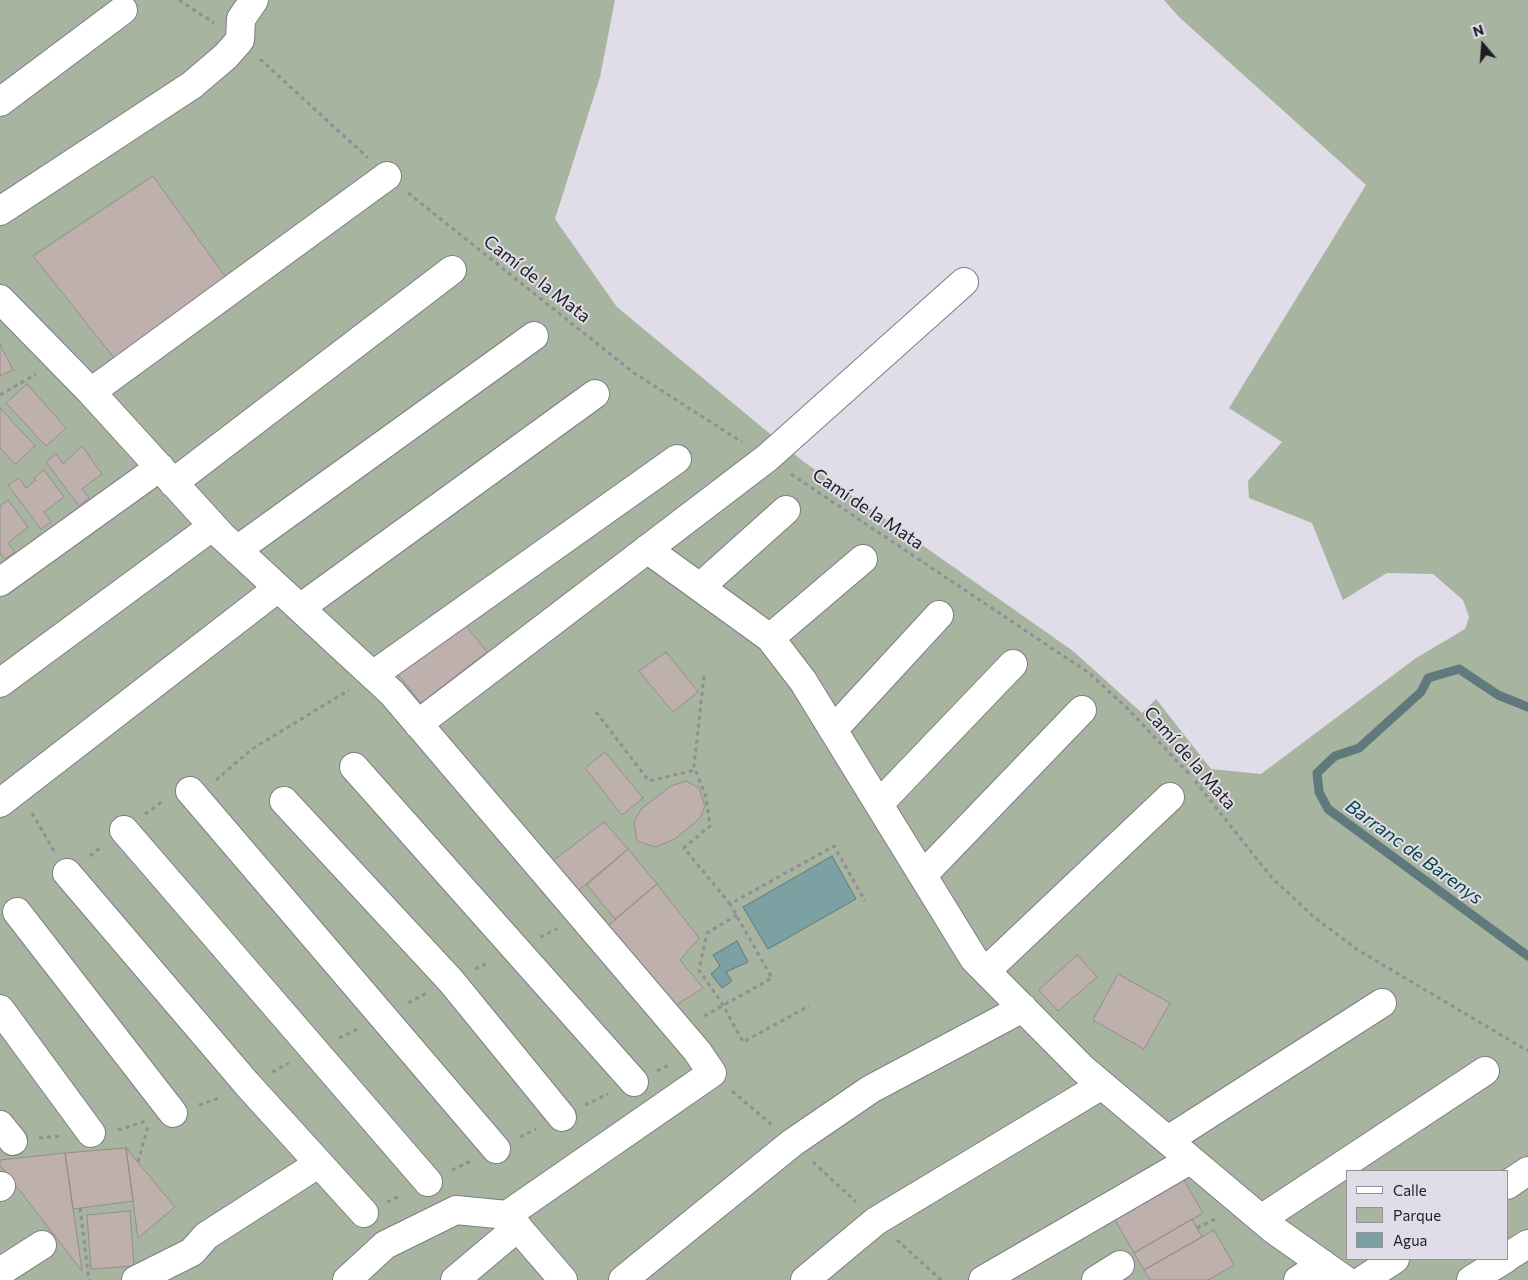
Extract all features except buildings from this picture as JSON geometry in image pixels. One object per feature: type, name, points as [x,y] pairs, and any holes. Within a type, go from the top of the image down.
[{"type":"lane","points":[[0,211],[192,85],[226,56],[240,40],[241,19],[254,0]]},
{"type":"lane","points":[[0,102],[124,10]]},
{"type":"lane","points":[[91,392],[387,176]]},
{"type":"lane","points":[[0,582],[166,475],[452,270]]},
{"type":"lane","points":[[418,724],[767,458],[964,282]]},
{"type":"lane","points":[[0,299],[91,392],[213,526],[392,693],[679,1030],[704,1062],[512,1221],[455,1280]]},
{"type":"lane","points":[[237,550],[534,336]]},
{"type":"lane","points":[[300,608],[594,394]]},
{"type":"lane","points":[[373,675],[678,459]]},
{"type":"lane","points":[[700,587],[786,510]]},
{"type":"lane","points":[[0,683],[213,526]]},
{"type":"lane","points":[[647,549],[770,638],[803,682],[974,959],[1102,1085],[1261,1219],[1345,1280]]},
{"type":"lane","points":[[770,638],[863,559]]},
{"type":"lane","points":[[9,796],[278,588]]},
{"type":"lane","points":[[833,730],[940,615]]},
{"type":"lane","points":[[879,804],[1013,664]]},
{"type":"lane","points":[[923,876],[1082,710]]},
{"type":"lane","points":[[354,767],[634,1082]]},
{"type":"lane","points":[[190,792],[496,1149]]},
{"type":"lane","points":[[986,971],[1170,797]]},
{"type":"lane","points":[[284,801],[451,981],[562,1117]]},
{"type":"lane","points":[[124,830],[428,1182]]},
{"type":"lane","points":[[67,873],[318,1164],[364,1213]]},
{"type":"lane","points":[[17,912],[161,1116]]},
{"type":"lane","points":[[1168,1140],[1382,1003]]},
{"type":"lane","points":[[623,1280],[792,1142],[871,1089],[1023,1008]]},
{"type":"lane","points":[[0,1009],[91,1133]]},
{"type":"lane","points":[[1261,1219],[1486,1071]]},
{"type":"lane","points":[[805,1280],[876,1221],[1102,1085]]},
{"type":"lane","points":[[983,1280],[1190,1160]]},
{"type":"lane","points":[[136,1280],[192,1252],[206,1236],[318,1164]]},
{"type":"lane","points":[[1508,1184],[1528,1171]]},
{"type":"lane","points":[[347,1280],[385,1245],[456,1210],[512,1221],[563,1280]]},
{"type":"lane","points":[[1508,1257],[1528,1244]]},
{"type":"lane","points":[[0,1272],[42,1245]]},
{"type":"lane","points":[[1363,1280],[1393,1260]]},
{"type":"lane","points":[[1472,1280],[1503,1260]]},
{"type":"lane","points":[[1096,1280],[1120,1264]]},
{"type":"lane","points":[[1298,1280],[1323,1264]]},
{"type":"path","name":"Camí de la Mata","points":[[179,0],[240,40],[387,176],[473,247],[634,373],[767,458],[1089,673],[1128,708],[1186,770],[1272,878],[1314,917],[1358,950],[1528,1051]]},
{"type":"path","points":[[679,1030],[772,978],[730,904],[684,848],[710,826],[706,797],[695,770],[704,676]]},
{"type":"path","points":[[596,712],[649,780],[695,770]]},
{"type":"path","points":[[9,796],[67,873]]},
{"type":"path","points":[[730,904],[834,846],[865,901]]},
{"type":"path","points":[[737,915],[707,934],[699,970],[723,1005],[743,1042],[809,1006]]},
{"type":"path","points":[[364,1213],[634,1082],[704,1062],[792,1142]]},
{"type":"path","points":[[138,1162],[161,1116]]},
{"type":"path","points":[[80,1208],[88,1280]]},
{"type":"green space","points":[[0,0],[615,0],[600,77],[555,219],[617,307],[804,462],[1073,651],[1142,713],[1156,699],[1211,769],[1261,774],[1416,658],[1465,629],[1469,617],[1463,600],[1433,574],[1387,573],[1343,600],[1312,523],[1249,498],[1248,481],[1282,442],[1229,408],[1366,185],[1179,17],[1164,0],[1528,0],[1528,1280],[0,1280]]},
{"type":"water","points":[[832,856],[856,899],[768,949],[743,907]]},
{"type":"water","points":[[737,941],[748,962],[726,972],[732,981],[722,988],[711,974],[720,966],[713,955]]},
{"type":"waterway","name":"Barranc de Barenys","points":[[1528,707],[1498,695],[1459,669],[1428,678],[1421,692],[1359,748],[1335,756],[1317,773],[1319,792],[1328,809],[1528,956]]}]
